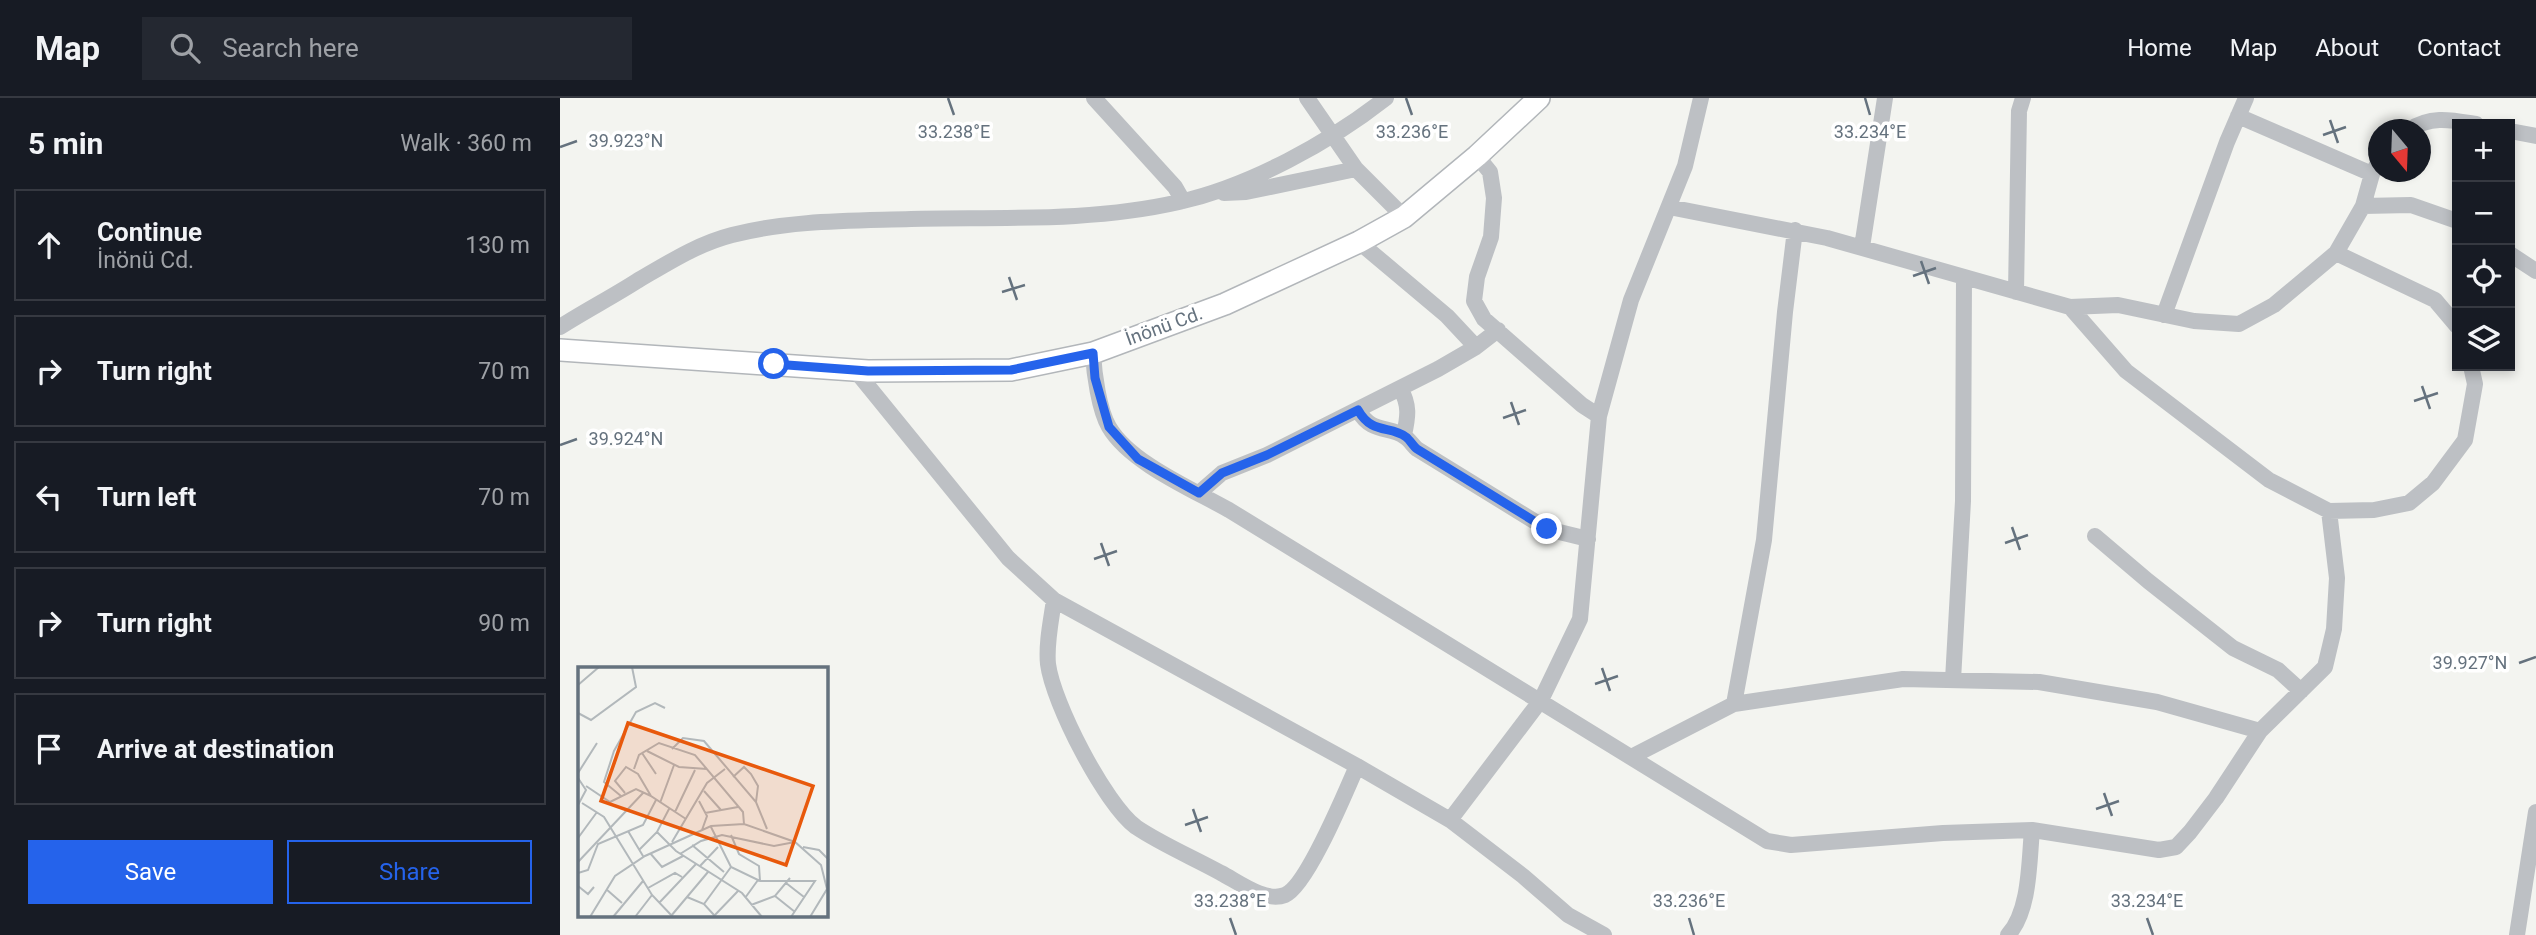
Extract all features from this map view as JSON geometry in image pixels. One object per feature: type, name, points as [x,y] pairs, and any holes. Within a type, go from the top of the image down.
[{"type":"street","points":[[1094,98],[1175,187],[1183,201]]},
{"type":"street","points":[[1307,98],[1356,169],[1404,217]]},
{"type":"street","name":"İnönü Cd.","points":[[560,349],[855,370],[1011,370],[1093,353],[1225,304],[1359,242],[1404,217],[1477,156],[1539,98]]},
{"type":"street","points":[[1450,820],[1541,700],[1580,619],[1600,416],[1631,300],[1685,166],[1701,98]]},
{"type":"street","points":[[1862,247],[1885,98]]},
{"type":"street","points":[[2016,292],[2018,111],[2023,98]]},
{"type":"street","points":[[2164,315],[2246,98]]},
{"type":"street","points":[[560,327],[689,251],[719,239],[761,228],[811,222],[1082,215],[1183,201],[1262,172],[1332,134],[1382,99]]},
{"type":"street","points":[[2238,116],[2368,165]]},
{"type":"street","points":[[2431,121],[2452,119]]},
{"type":"street","points":[[2515,132],[2536,136]]},
{"type":"street","points":[[1477,156],[1489,172],[1494,198],[1491,237],[1477,276],[1474,301],[1484,319],[1573,397],[1600,416]]},
{"type":"street","points":[[1212,192],[1238,193],[1356,169]]},
{"type":"street","points":[[1669,207],[1795,230],[2070,307],[2118,305],[2194,321],[2239,324],[2274,305],[2336,253],[2363,206],[2371,182]]},
{"type":"street","points":[[2363,206],[2411,205],[2452,219]]},
{"type":"street","points":[[1734,704],[1764,540],[1795,230]]},
{"type":"street","points":[[1359,242],[1447,316],[1476,347]]},
{"type":"street","points":[[2336,253],[2435,300],[2452,320]]},
{"type":"street","points":[[2515,257],[2536,271]]},
{"type":"street","points":[[1953,680],[1963,501],[1965,276]]},
{"type":"street","points":[[2070,307],[2126,371],[2269,480],[2329,511],[2374,510],[2409,503],[2432,483],[2465,440],[2475,384],[2472,371]]},
{"type":"street","points":[[1199,493],[1222,473],[1267,455],[1358,410],[1476,347],[1498,330]]},
{"type":"street","points":[[1093,353],[1095,378],[1109,427],[1138,459],[1199,493],[1541,700],[1767,841],[1791,845],[1943,833],[2032,830],[2159,850],[2176,847],[2216,798],[2260,731],[2325,667],[2334,629],[2337,578],[2329,511]]},
{"type":"street","points":[[855,370],[1008,558],[1054,600],[1450,820],[1523,876],[1568,915],[1604,935]]},
{"type":"street","points":[[1400,388],[1409,414],[1404,435]]},
{"type":"street","points":[[1358,410],[1363,420],[1384,431],[1404,435],[1417,449],[1547,529],[1588,539]]},
{"type":"street","points":[[2095,536],[2233,648],[2278,670],[2301,691]]},
{"type":"street","points":[[1054,600],[1048,663],[1056,698],[1113,802],[1135,826],[1254,891],[1269,896],[1284,896],[1298,884],[1314,856],[1357,766]]},
{"type":"street","points":[[1633,757],[1734,704],[1903,679],[2052,685],[2157,702],[2260,731]]},
{"type":"street","points":[[2517,935],[2536,812]]},
{"type":"street","points":[[2008,935],[2017,925],[2028,880],[2032,830]]},
{"type":"route","points":[[774,364],[868,371],[1011,370],[1093,353],[1095,378],[1109,427],[1138,459],[1199,493],[1222,473],[1267,455],[1358,410],[1363,420],[1384,431],[1404,435],[1417,449],[1547,529]]}]
